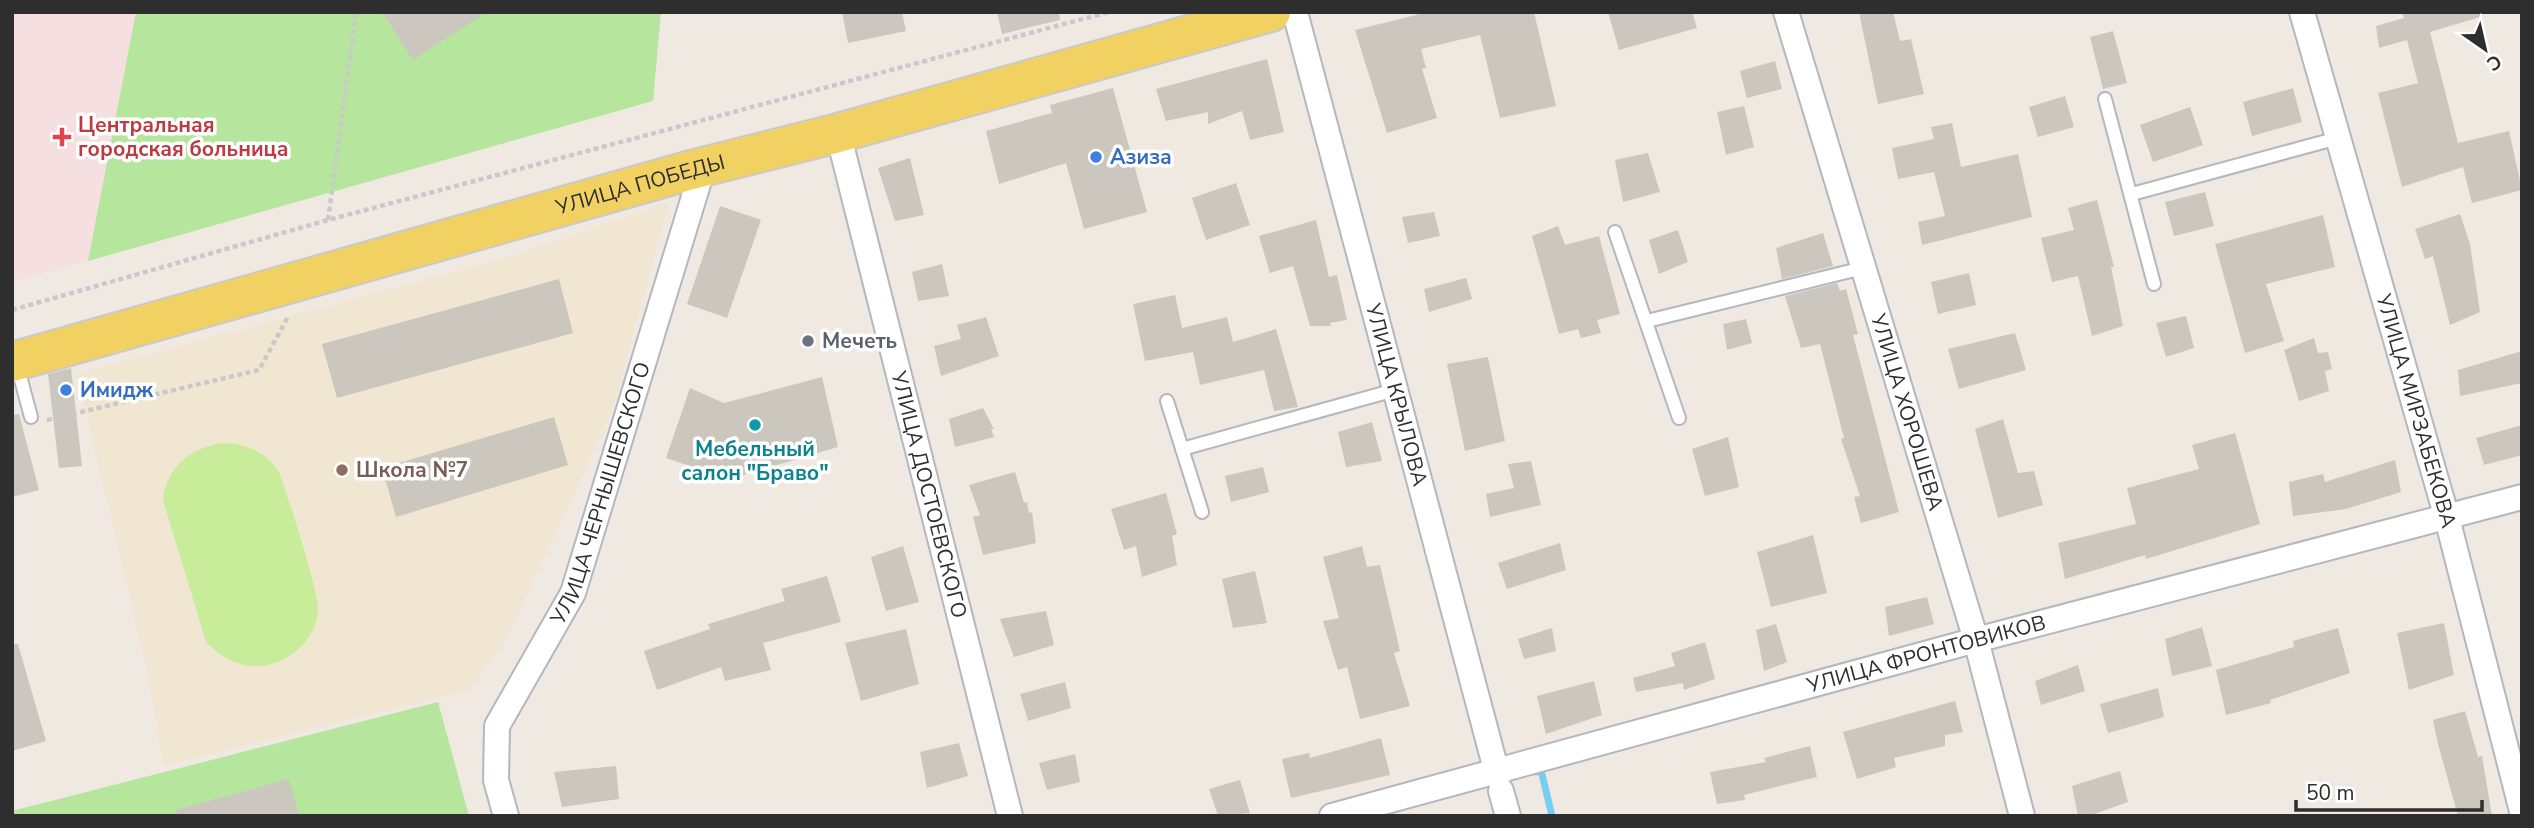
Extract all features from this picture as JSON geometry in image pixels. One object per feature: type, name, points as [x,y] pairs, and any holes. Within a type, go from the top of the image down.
[{"type":"main road","name":"УЛИЦА ПОБЕДЫ","points":[[14,360],[1250,12]]},
{"type":"main road","name":"УЛИЦА ПОБЕДЫ","points":[[704,164],[838,133],[1271,12]]},
{"type":"street","name":"УЛИЦА КРЫЛОВА","points":[[1295,12],[1508,816]]},
{"type":"street","name":"УЛИЦА ХОРОШЕВА","points":[[1786,12],[1976,640],[2022,816]]},
{"type":"street","name":"УЛИЦА МИРЗАБЕКОВА","points":[[2302,12],[2447,518],[2522,811]]},
{"type":"street","name":"УЛИЦА ДОСТОЕВСКОГО","points":[[838,133],[1010,816]]},
{"type":"street","name":"УЛИЦА ЧЕРНЫШЕВСКОГО","points":[[506,816],[496,780],[497,726],[573,593],[704,164]]},
{"type":"street","name":"УЛИЦА ФРОНТОВИКОВ","points":[[1332,816],[1498,780],[1976,640],[2522,498]]},
{"type":"lane","points":[[2105,99],[2154,284]]},
{"type":"lane","points":[[2132,194],[2338,138]]},
{"type":"lane","points":[[1615,232],[1679,418]]},
{"type":"lane","points":[[1647,321],[1863,268]]},
{"type":"lane","points":[[14,360],[32,420]]},
{"type":"lane","points":[[1182,449],[1395,390]]},
{"type":"lane","points":[[1167,401],[1202,512]]},
{"type":"path","points":[[328,220],[356,12]]},
{"type":"path","points":[[12,310],[328,220],[1109,12]]},
{"type":"path","points":[[32,420],[259,370],[289,315]]},
{"type":"shaded area","name":"Центральная городская больница","points":[[12,12],[136,12],[88,261],[12,281]]},
{"type":"shaded area","name":"Школа №7","points":[[669,202],[612,412],[506,639],[469,690],[164,766],[148,673],[77,374],[519,254]]},
{"type":"green space","points":[[136,12],[661,12],[653,101],[88,261]]},
{"type":"green space","points":[[222,443],[253,449],[266,457],[278,470],[317,599],[317,619],[309,637],[287,658],[268,665],[250,666],[234,662],[206,642],[163,500],[169,478],[182,461],[200,449]]},
{"type":"green space","points":[[438,702],[469,816],[12,816],[12,811]]},
{"type":"building","points":[[382,12],[487,12],[413,60]]},
{"type":"building","points":[[842,12],[902,12],[906,31],[848,43]]},
{"type":"building","points":[[997,12],[1059,12],[1060,20],[1002,34]]},
{"type":"building","points":[[1428,12],[1534,12],[1556,106],[1500,118],[1480,35],[1421,49],[1426,68],[1422,69],[1437,118],[1387,133],[1355,30]]},
{"type":"building","points":[[1608,12],[1692,12],[1697,28],[1619,50]]},
{"type":"building","points":[[1859,12],[1893,12],[1900,41],[1911,39],[1924,94],[1878,104]]},
{"type":"building","points":[[2402,12],[2479,12],[2480,17],[2430,32],[2458,143],[2509,131],[2522,190],[2472,203],[2463,167],[2402,187],[2378,93],[2418,83],[2407,40],[2379,48],[2376,26],[2404,18]]},
{"type":"building","points":[[2113,31],[2127,83],[2103,89],[2090,37]]},
{"type":"building","points":[[1267,59],[1284,132],[1250,140],[1242,111],[1208,124],[1208,112],[1166,121],[1156,89]]},
{"type":"building","points":[[1775,61],[1782,89],[1747,98],[1740,71]]},
{"type":"building","points":[[1113,88],[1147,212],[1084,229],[1066,163],[999,184],[986,131],[1052,113],[1050,105]]},
{"type":"building","points":[[2293,88],[2302,122],[2252,136],[2243,102]]},
{"type":"building","points":[[2065,96],[2074,127],[2038,137],[2029,107]]},
{"type":"building","points":[[1744,106],[1754,147],[1726,155],[1717,112]]},
{"type":"building","points":[[2190,107],[2203,145],[2153,162],[2140,125]]},
{"type":"building","points":[[1952,123],[1961,167],[2018,154],[2032,217],[1922,245],[1918,222],[1945,216],[1934,172],[1898,179],[1892,148],[1934,139],[1931,127]]},
{"type":"building","points":[[1648,153],[1660,192],[1623,202],[1615,160]]},
{"type":"building","points":[[910,158],[924,215],[895,221],[878,168]]},
{"type":"building","points":[[1236,183],[1250,225],[1206,240],[1192,198]]},
{"type":"building","points":[[2205,192],[2214,226],[2174,236],[2165,202]]},
{"type":"building","points":[[2097,200],[2114,267],[2111,267],[2123,326],[2092,336],[2078,276],[2052,282],[2041,238],[2074,230],[2068,208]]},
{"type":"building","points":[[720,206],[761,220],[727,318],[687,304]]},
{"type":"building","points":[[1434,212],[1440,236],[1408,243],[1402,217]]},
{"type":"building","points":[[2460,214],[2470,244],[2480,312],[2450,325],[2433,256],[2425,259],[2415,229]]},
{"type":"building","points":[[2323,215],[2335,267],[2266,284],[2284,341],[2245,353],[2215,244]]},
{"type":"building","points":[[1316,220],[1329,277],[1337,275],[1347,320],[1330,323],[1331,326],[1310,326],[1293,266],[1270,273],[1259,236]]},
{"type":"building","points":[[1558,226],[1565,245],[1599,236],[1620,314],[1597,320],[1601,333],[1581,338],[1578,329],[1559,334],[1532,236]]},
{"type":"building","points":[[1678,230],[1688,262],[1659,274],[1649,240]]},
{"type":"building","points":[[1823,233],[1833,266],[1782,279],[1776,248]]},
{"type":"building","points":[[942,264],[949,296],[918,301],[912,272]]},
{"type":"building","points":[[1969,273],[1976,305],[1938,314],[1931,282]]},
{"type":"building","points":[[1466,278],[1472,299],[1429,312],[1424,289]]},
{"type":"building","points":[[559,279],[573,333],[337,398],[322,344]]},
{"type":"building","points":[[1837,283],[1840,291],[1846,289],[1858,334],[1853,335],[1899,512],[1861,523],[1854,497],[1860,496],[1841,439],[1844,438],[1820,344],[1801,348],[1785,296]]},
{"type":"building","points":[[1175,295],[1182,328],[1227,317],[1233,342],[1276,329],[1298,407],[1274,411],[1264,370],[1200,385],[1193,352],[1145,361],[1133,304]]},
{"type":"building","points":[[2186,316],[2194,348],[2166,357],[2156,323]]},
{"type":"building","points":[[986,317],[999,356],[941,376],[934,346],[961,339],[957,325]]},
{"type":"building","points":[[1746,319],[1752,343],[1727,350],[1723,324]]},
{"type":"building","points":[[2015,333],[2026,370],[1959,389],[1948,349]]},
{"type":"building","points":[[2314,338],[2318,353],[2328,352],[2332,369],[2325,371],[2329,391],[2299,401],[2284,350]]},
{"type":"building","points":[[2522,351],[2522,383],[2460,396],[2458,370]]},
{"type":"building","points":[[1488,357],[1505,441],[1465,451],[1447,364]]},
{"type":"building","points":[[71,368],[82,466],[59,468],[48,374]]},
{"type":"building","name":"Мебельный салон \"Браво\"","points":[[822,377],[838,447],[716,483],[690,466],[666,458],[690,388],[724,403]]},
{"type":"building","points":[[983,408],[994,429],[991,429],[994,437],[955,447],[949,419]]},
{"type":"building","points":[[19,414],[39,490],[12,497],[12,415]]},
{"type":"building","points":[[554,417],[568,465],[396,517],[382,468]]},
{"type":"building","points":[[2003,419],[2018,473],[2034,471],[2043,505],[1998,518],[1975,429]]},
{"type":"building","points":[[1372,422],[1382,461],[1346,467],[1338,432]]},
{"type":"building","points":[[2522,425],[2522,455],[2484,465],[2476,438]]},
{"type":"building","points":[[2235,433],[2260,524],[2146,559],[2145,555],[2065,579],[2058,543],[2136,524],[2127,488],[2199,469],[2192,445]]},
{"type":"building","points":[[1728,437],[1739,487],[1705,496],[1692,449]]},
{"type":"building","points":[[2395,460],[2401,492],[2346,509],[2293,516],[2289,482],[2323,474],[2325,482]]},
{"type":"building","points":[[1531,461],[1541,505],[1490,517],[1486,494],[1514,488],[1508,464]]},
{"type":"building","points":[[1263,467],[1269,492],[1231,502],[1225,476]]},
{"type":"building","points":[[1015,472],[1024,503],[1027,502],[1029,513],[1032,512],[1036,543],[983,555],[973,517],[980,515],[969,485]]},
{"type":"building","points":[[1166,493],[1177,534],[1172,536],[1177,565],[1142,577],[1136,546],[1124,550],[1111,509]]},
{"type":"building","points":[[1813,535],[1827,593],[1771,607],[1757,552]]},
{"type":"building","points":[[1560,543],[1566,570],[1507,589],[1498,563]]},
{"type":"building","points":[[903,546],[919,602],[886,611],[871,557]]},
{"type":"building","points":[[1362,546],[1367,567],[1380,565],[1400,651],[1394,653],[1410,706],[1360,719],[1347,667],[1338,670],[1323,621],[1339,618],[1323,557]]},
{"type":"building","points":[[1255,571],[1267,623],[1233,628],[1222,579]]},
{"type":"building","points":[[827,576],[841,622],[763,643],[771,670],[725,681],[721,667],[657,690],[644,651],[710,629],[708,624],[785,601],[781,589]]},
{"type":"building","points":[[1927,597],[1934,624],[1889,636],[1885,607]]},
{"type":"building","points":[[1046,611],[1054,645],[1014,657],[1000,619]]},
{"type":"building","points":[[2444,623],[2454,675],[2409,690],[2397,633]]},
{"type":"building","points":[[1776,624],[1787,662],[1764,671],[1756,630]]},
{"type":"building","points":[[2202,627],[2212,666],[2172,676],[2165,639]]},
{"type":"building","points":[[1552,628],[1556,651],[1524,659],[1518,639]]},
{"type":"building","points":[[2338,628],[2350,673],[2270,700],[2271,703],[2226,715],[2216,670],[2294,647],[2293,641]]},
{"type":"building","points":[[906,629],[919,684],[861,701],[845,643]]},
{"type":"building","points":[[1705,642],[1715,679],[1684,690],[1683,683],[1636,692],[1633,678],[1675,666],[1671,653]]},
{"type":"building","points":[[12,644],[18,644],[46,741],[12,751]]},
{"type":"building","points":[[2078,665],[2085,691],[2041,705],[2035,681]]},
{"type":"building","points":[[1594,681],[1602,715],[1546,734],[1537,696]]},
{"type":"building","points":[[1065,682],[1071,708],[1028,721],[1020,694]]},
{"type":"building","points":[[2158,688],[2164,717],[2108,733],[2100,704]]},
{"type":"building","points":[[1955,701],[1963,732],[1945,735],[1945,746],[1894,758],[1896,767],[1857,779],[1843,732]]},
{"type":"building","points":[[2465,711],[2478,757],[2482,756],[2492,816],[2458,816],[2438,744],[2433,720]]},
{"type":"building","points":[[1381,738],[1390,775],[1291,798],[1282,759],[1309,753],[1310,758]]},
{"type":"building","points":[[959,743],[968,776],[927,788],[920,752]]},
{"type":"building","points":[[1810,746],[1817,777],[1744,795],[1745,800],[1717,804],[1710,772],[1766,762],[1764,758]]},
{"type":"building","points":[[1075,754],[1080,782],[1047,790],[1039,763]]},
{"type":"building","points":[[616,766],[619,799],[562,807],[554,772]]},
{"type":"building","points":[[2120,771],[2128,802],[2089,816],[2078,816],[2072,786]]},
{"type":"building","points":[[289,779],[299,816],[177,816],[176,810]]},
{"type":"building","points":[[1240,780],[1250,813],[1218,816],[1209,789]]},
{"type":"waterway","points":[[1536,772],[1541,770],[1552,816]]},
{"type":"place","name":"Центральная городская больница","points":[[62,137]]},
{"type":"place","name":"Азиза","points":[[1096,157]]},
{"type":"place","name":"Мечеть","points":[[808,341]]},
{"type":"place","name":"Имидж","points":[[66,390]]},
{"type":"place","name":"Мебельный салон \"Браво\"","points":[[755,425]]},
{"type":"place","name":"Школа №7","points":[[342,470]]}]
